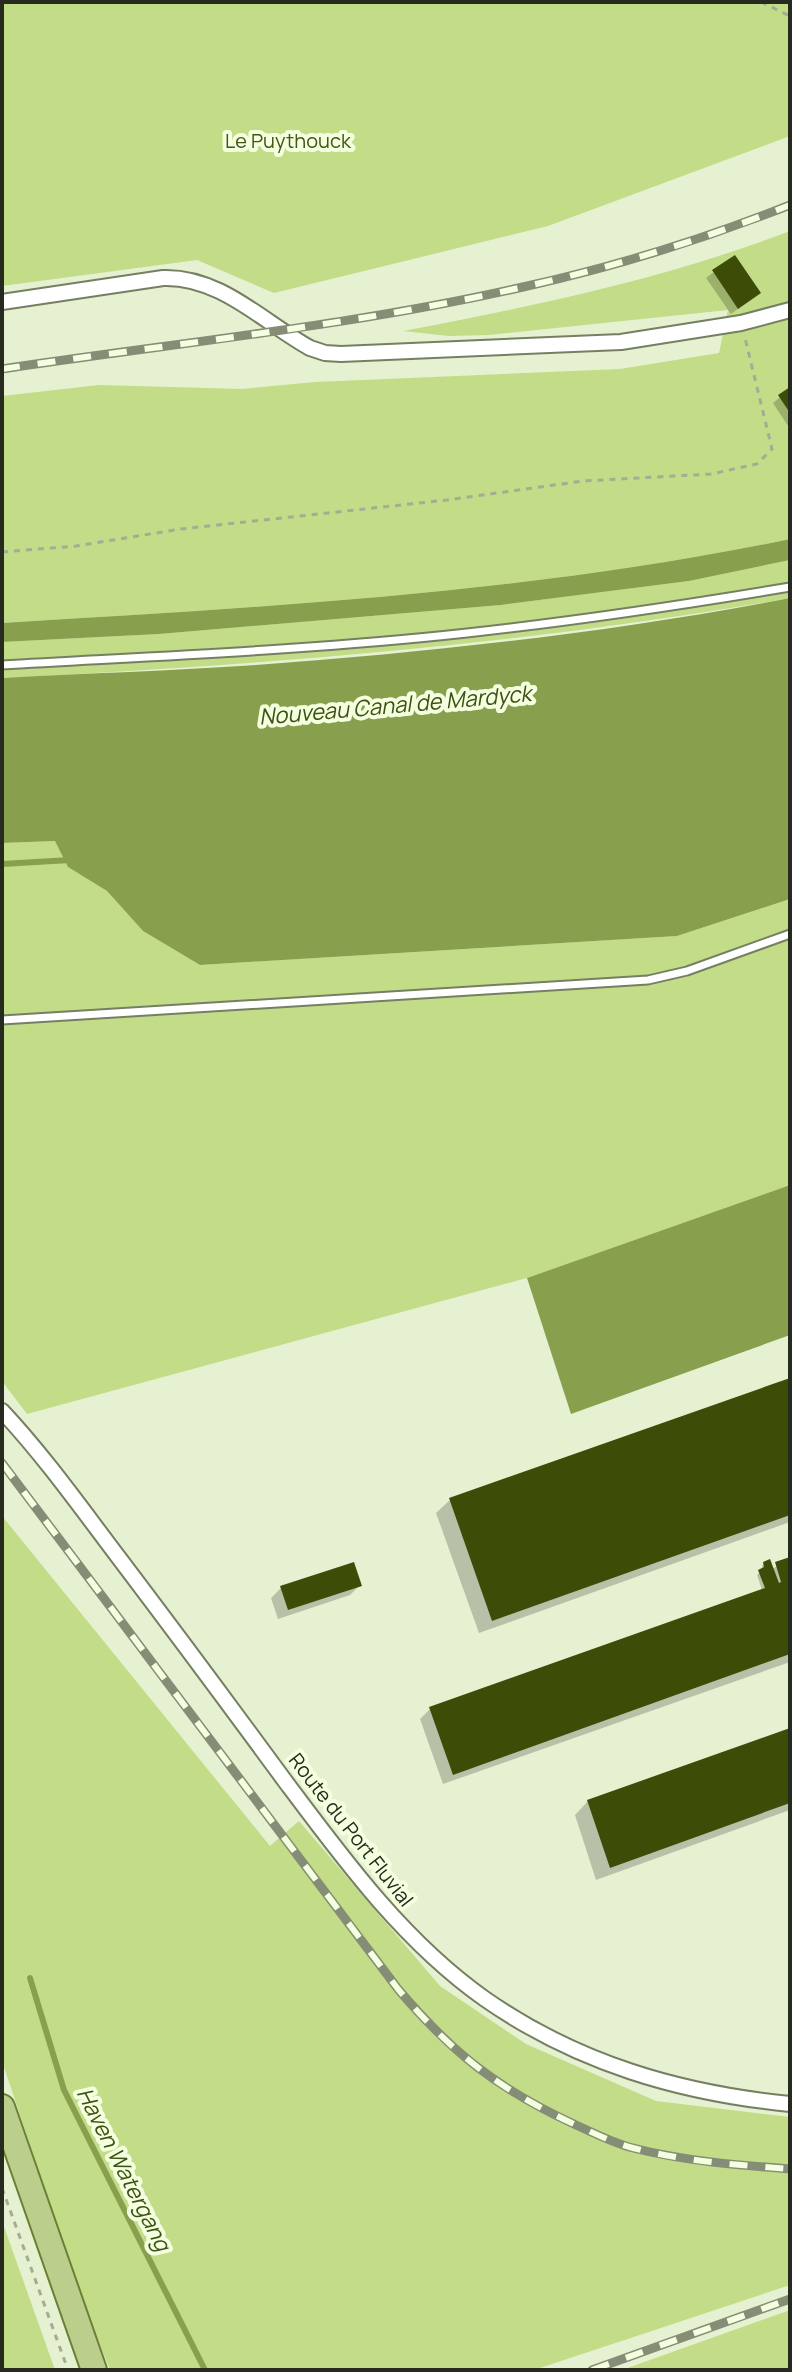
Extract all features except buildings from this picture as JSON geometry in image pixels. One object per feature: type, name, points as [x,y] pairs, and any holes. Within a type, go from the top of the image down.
[{"type":"main road","points":[[2,2107],[94,2370]]},
{"type":"main road","points":[[2,2156],[79,2370]]},
{"type":"street","points":[[2,302],[163,278],[186,279],[216,289],[310,348],[341,354],[621,342],[741,323],[790,310]]},
{"type":"street","name":"Route du Port Fluvial","points":[[2,1411],[53,1471],[333,1844],[405,1930],[444,1967],[513,2018],[600,2062],[698,2092],[790,2104]]},
{"type":"lane","points":[[2,665],[255,651],[466,633],[790,587]]},
{"type":"lane","points":[[2,1020],[648,980],[687,971],[790,934]]},
{"type":"path","points":[[761,2],[790,16]]},
{"type":"path","points":[[2,552],[76,546],[181,529],[447,500],[583,481],[711,474],[757,464],[772,449],[741,323]]},
{"type":"path","points":[[2,2188],[68,2370]]},
{"type":"green space","name":"Le Puythouck","points":[[2,2],[790,2],[790,136],[548,226],[274,293],[197,260],[2,286]]},
{"type":"green space","points":[[790,231],[790,539],[595,573],[496,585],[299,604],[2,623],[2,396],[99,385],[242,389],[315,382],[620,369],[719,353],[728,310],[488,335],[449,336],[403,331],[550,301],[647,277]]},
{"type":"green space","points":[[790,560],[790,598],[692,614],[398,650],[2,678],[2,642],[159,634],[501,605],[689,581]]},
{"type":"green space","points":[[56,841],[68,867],[107,891],[143,931],[200,965],[677,936],[790,899],[790,1185],[527,1278],[27,1414],[2,1381],[2,843]]},
{"type":"green space","points":[[2,1516],[270,1846],[299,1821],[440,1986],[526,2044],[656,2101],[790,2117],[790,2285],[534,2370],[110,2370],[78,2289],[2,2061]]},
{"type":"green space","points":[[2,2221],[55,2370],[2,2370]]},
{"type":"green space","points":[[790,2310],[790,2370],[622,2370]]},
{"type":"water","points":[[790,539],[790,560],[689,581],[501,605],[159,634],[2,642],[2,623],[299,604],[496,585],[595,573]]},
{"type":"water","name":"Nouveau Canal de Mardyck","points":[[790,598],[790,899],[677,936],[200,965],[143,931],[107,891],[68,867],[55,841],[2,843],[2,678],[192,669],[390,654],[591,631]]},
{"type":"water","points":[[790,1185],[790,1335],[571,1414],[527,1278]]},
{"type":"waterway","points":[[2,864],[70,860]]},
{"type":"waterway","name":"Haven Watergang","points":[[30,1978],[64,2090],[205,2370]]},
{"type":"railway","points":[[2,369],[329,323],[459,301],[625,261],[692,241],[790,205]]},
{"type":"railway","points":[[2,1463],[398,1989],[458,2051],[523,2098],[618,2143],[691,2159],[790,2169]]},
{"type":"railway","points":[[592,2370],[790,2299]]}]
